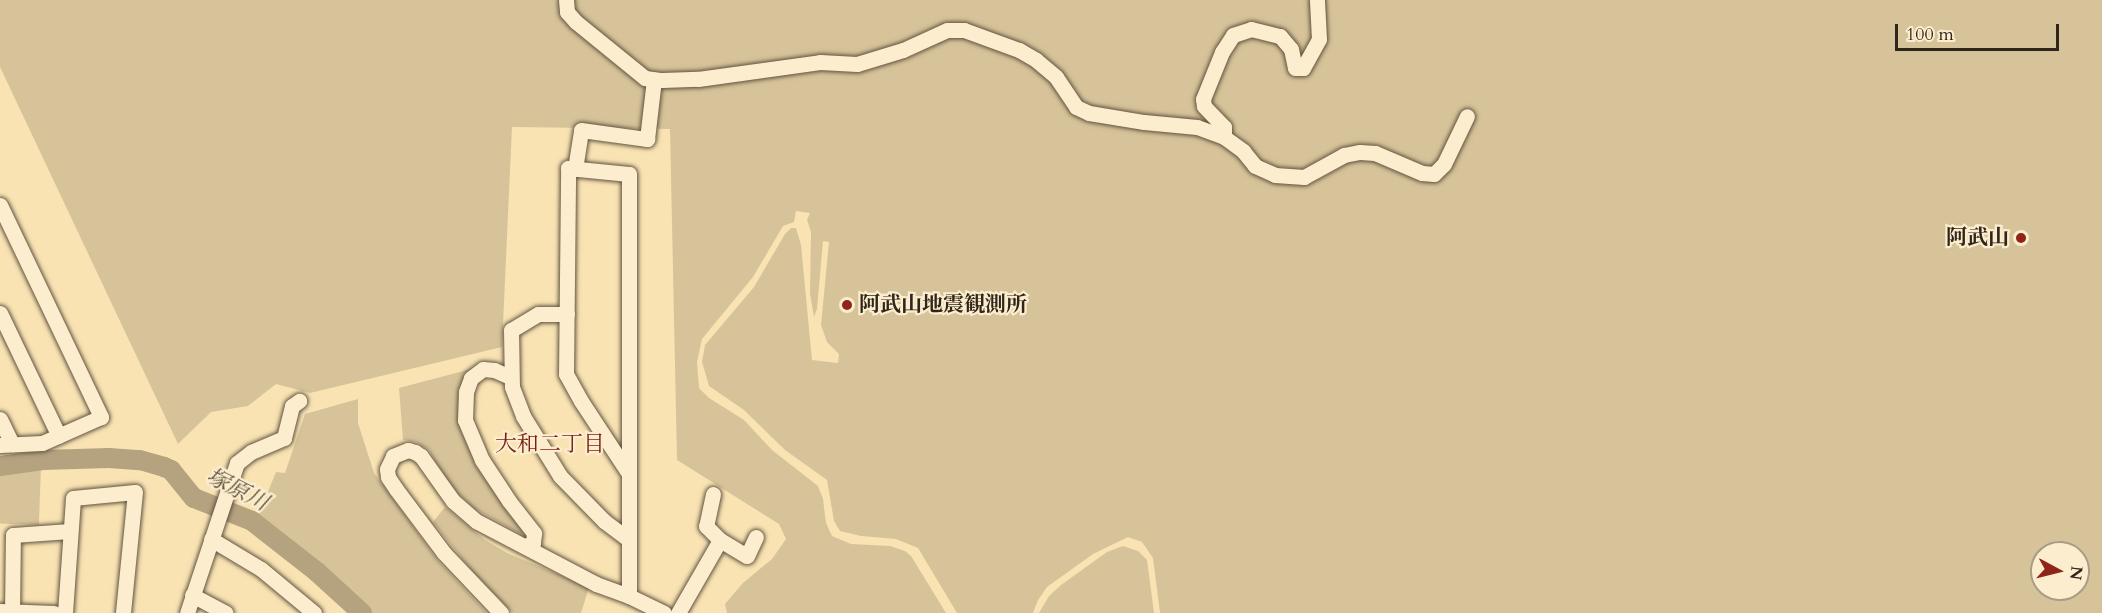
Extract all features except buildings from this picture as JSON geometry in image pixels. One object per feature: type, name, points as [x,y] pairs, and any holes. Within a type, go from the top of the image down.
[{"type":"street","points":[[566,0],[567,12],[576,22],[645,78],[654,79],[699,79],[820,62],[857,64],[903,50],[947,30],[964,30],[1019,50],[1036,60],[1056,77],[1076,107],[1144,122],[1197,127],[1224,137],[1243,151],[1255,166],[1275,175],[1304,177],[1344,155],[1360,152],[1375,153],[1422,173],[1434,174],[1444,165],[1467,116]]},
{"type":"street","points":[[1224,137],[1224,127],[1204,106],[1203,99],[1222,52],[1233,35],[1238,31],[1251,29],[1280,36],[1291,49],[1295,68],[1303,68],[1319,39],[1317,0]]},
{"type":"street","points":[[575,169],[581,130],[647,140],[654,79]]},
{"type":"street","points":[[628,596],[629,474],[629,174],[568,168],[566,374],[629,474]]},
{"type":"street","points":[[0,419],[6,444],[42,443],[101,417],[1,209]]},
{"type":"street","points":[[0,313],[59,436]]},
{"type":"street","points":[[567,314],[538,314],[511,330],[510,377],[523,416],[560,476],[604,521],[628,539]]},
{"type":"street","points":[[510,377],[479,365],[466,392],[465,420],[482,460],[509,501],[534,533],[578,574]]},
{"type":"street","points":[[187,613],[237,463],[251,452],[284,438],[292,406],[299,401]]},
{"type":"street","points":[[501,613],[444,554],[388,477],[389,462],[400,452],[415,452],[421,456],[453,501],[476,521],[578,574],[664,613]]},
{"type":"street","points":[[65,613],[73,498],[135,492],[123,613]]},
{"type":"street","points":[[713,494],[706,526],[720,540],[747,555],[756,537]]},
{"type":"street","points":[[54,613],[8,611],[13,535],[70,531]]},
{"type":"street","points":[[525,546],[533,543],[534,533]]},
{"type":"street","points":[[211,539],[261,569],[314,613]]},
{"type":"street","points":[[678,613],[720,540]]},
{"type":"street","points":[[192,595],[226,613]]},
{"type":"shaded area","points":[[0,0],[2102,0],[2102,613],[1160,613],[1153,558],[1142,542],[1128,537],[1093,554],[1047,587],[1033,613],[957,613],[918,548],[896,539],[861,536],[840,531],[834,521],[827,480],[785,450],[744,410],[709,386],[702,362],[705,345],[754,287],[785,234],[791,228],[796,228],[801,245],[812,360],[838,363],[839,354],[827,342],[821,325],[829,242],[823,241],[817,309],[814,317],[810,294],[811,232],[807,220],[810,213],[796,211],[794,222],[783,226],[753,277],[702,339],[697,362],[699,388],[709,398],[744,420],[772,450],[818,486],[823,499],[826,523],[832,536],[851,544],[890,546],[905,551],[911,556],[946,613],[727,613],[725,604],[743,583],[772,559],[786,539],[779,524],[677,460],[670,129],[512,127],[502,347],[310,393],[276,384],[248,406],[211,412],[178,444],[0,67]]},
{"type":"shaded area","points":[[471,369],[459,389],[460,426],[476,466],[523,532],[521,534],[475,509],[450,486],[429,450],[416,442],[403,440],[399,388]]},
{"type":"shaded area","points":[[358,399],[358,423],[374,473],[438,561],[487,613],[370,613],[325,569],[257,519],[276,472],[285,473],[305,414]]},
{"type":"shaded area","points":[[0,464],[41,465],[39,525],[0,524]]},
{"type":"shaded area","points":[[445,507],[485,540],[509,554],[589,587],[581,613],[513,613],[472,571],[433,522]]},
{"type":"shaded area","points":[[1123,546],[1138,551],[1147,560],[1154,613],[1039,613],[1049,596],[1061,585],[1107,552]]},
{"type":"waterway","name":"塚原川","points":[[0,466],[43,460],[109,458],[140,460],[164,467],[171,470],[194,498],[252,521],[317,572],[362,613]]},
{"type":"place","name":"阿武山","points":[[2021,238]]},
{"type":"place","name":"阿武山地震観測所","points":[[847,305]]},
{"type":"district","name":"大和二丁目","points":[[550,445]]}]
